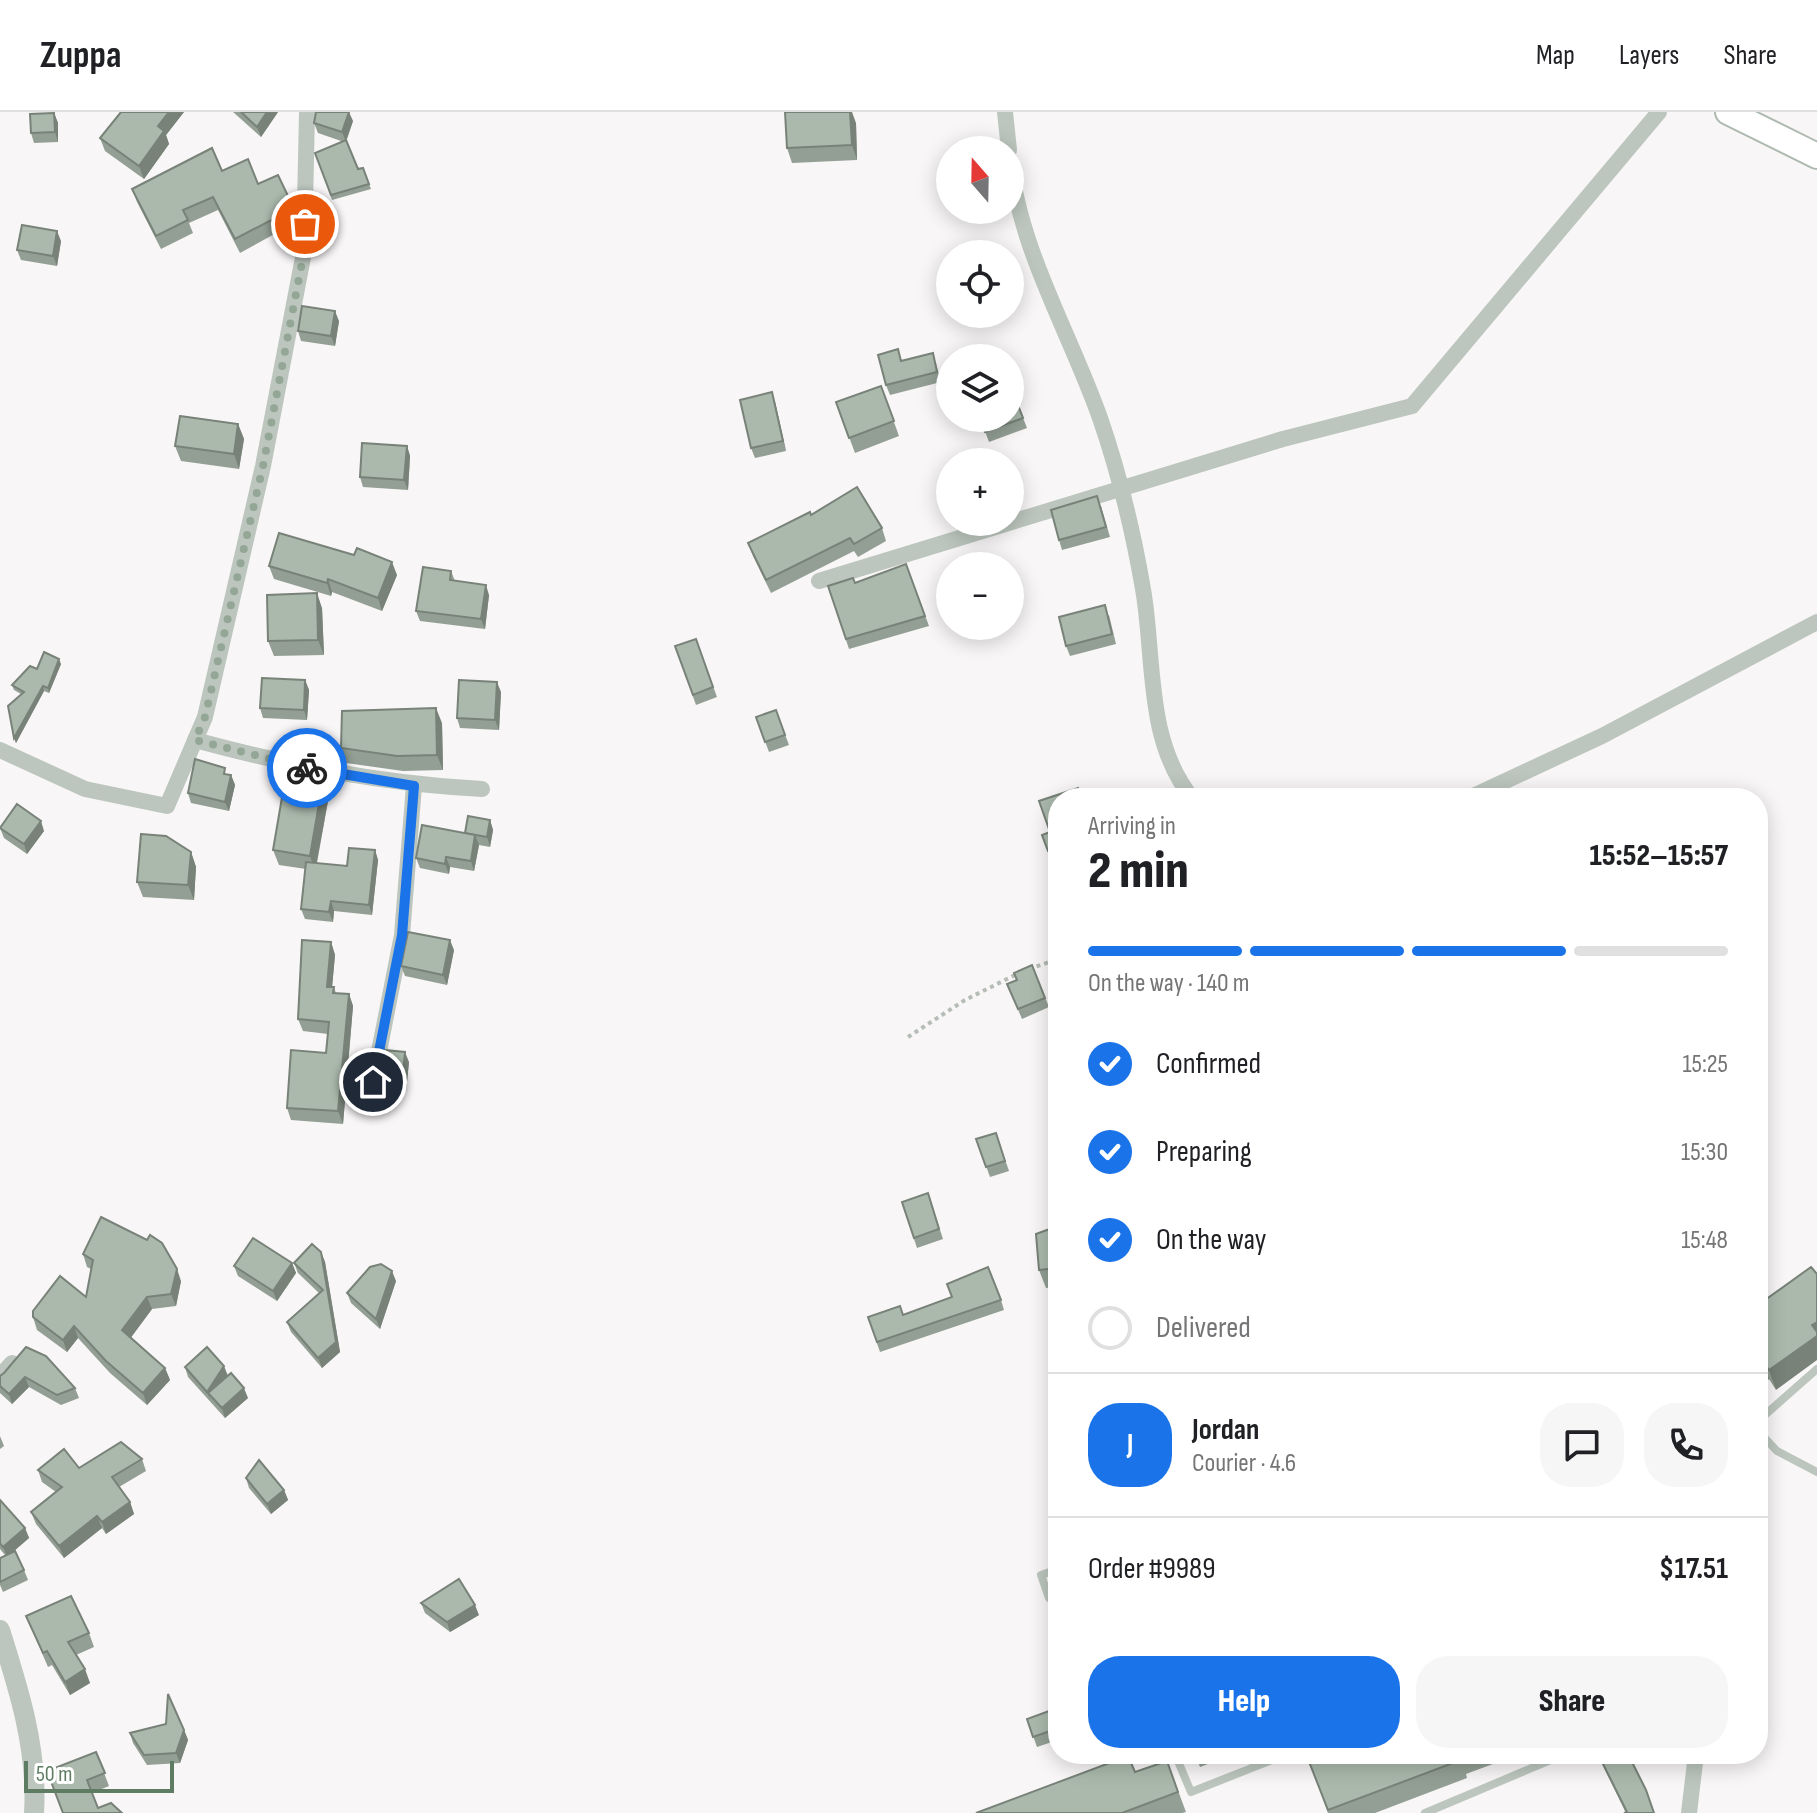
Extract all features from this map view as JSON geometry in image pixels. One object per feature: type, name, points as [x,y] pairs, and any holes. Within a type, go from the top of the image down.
[{"type":"main road","points":[[1728,112],[1817,156]]},
{"type":"street","points":[[0,750],[85,789],[167,806],[205,717],[263,466],[304,252],[307,112]]},
{"type":"street","points":[[1005,112],[1008,136]]},
{"type":"street","points":[[819,581],[1283,439],[1412,406],[1659,112]]},
{"type":"street","points":[[1024,219],[1040,270],[1099,416],[1122,489],[1144,591],[1149,655],[1165,753],[1186,788]]},
{"type":"street","points":[[1490,788],[1602,736],[1817,622]]},
{"type":"street","points":[[195,740],[269,760],[414,786],[482,789]]},
{"type":"street","points":[[373,1082],[402,935],[414,786]]},
{"type":"street","points":[[0,1630],[24,1711],[36,1779],[34,1813]]},
{"type":"street","points":[[1689,1813],[1695,1764]]},
{"type":"lane","points":[[1768,1412],[1817,1369]]},
{"type":"lane","points":[[1768,1442],[1777,1451],[1817,1472]]},
{"type":"lane","points":[[1048,1573],[1041,1575],[1048,1595]]},
{"type":"lane","points":[[1179,1764],[1191,1792],[1262,1764]]},
{"type":"lane","points":[[1425,1813],[1541,1764]]},
{"type":"path","points":[[908,1037],[965,1000],[1016,974],[1048,963]]},
{"type":"building","points":[[121,112],[169,112],[158,126],[164,131],[139,166],[100,138]]},
{"type":"building","points":[[241,112],[267,112],[257,127]]},
{"type":"building","points":[[316,112],[349,112],[342,132],[314,123]]},
{"type":"building","points":[[785,112],[850,112],[852,145],[787,148]]},
{"type":"building","points":[[54,113],[55,132],[31,133],[30,114]]},
{"type":"building","points":[[346,140],[358,169],[363,168],[369,184],[331,195],[315,153]]},
{"type":"building","points":[[212,148],[222,171],[248,159],[258,184],[278,175],[289,198],[289,222],[279,226],[275,218],[235,239],[213,197],[183,210],[188,220],[156,236],[132,189]]},
{"type":"building","points":[[22,225],[57,231],[53,256],[17,250]]},
{"type":"building","points":[[302,306],[335,311],[331,336],[298,331]]},
{"type":"building","points":[[898,349],[901,361],[933,353],[936,372],[886,385],[878,355]]},
{"type":"building","points":[[881,386],[894,421],[849,438],[836,402]]},
{"type":"building","points":[[772,392],[783,441],[751,448],[740,400]]},
{"type":"building","points":[[180,416],[238,424],[234,454],[175,446]]},
{"type":"building","points":[[362,443],[407,446],[404,480],[360,477]]},
{"type":"building","points":[[857,487],[882,528],[854,544],[850,538],[766,580],[748,543],[810,512],[811,515]]},
{"type":"building","points":[[1097,496],[1106,527],[1059,540],[1051,510]]},
{"type":"building","points":[[279,533],[354,555],[357,548],[392,562],[378,598],[328,579],[327,583],[269,566]]},
{"type":"building","points":[[906,564],[925,616],[846,639],[828,586],[853,578],[855,583]]},
{"type":"building","points":[[423,567],[451,571],[450,580],[486,585],[481,619],[416,611]]},
{"type":"building","points":[[317,593],[318,640],[268,641],[267,595]]},
{"type":"building","points":[[1105,605],[1112,634],[1066,646],[1059,617]]},
{"type":"building","points":[[696,639],[713,687],[693,695],[675,646]]},
{"type":"building","points":[[44,652],[59,659],[48,688],[43,686],[14,738],[8,706],[24,692],[12,685],[30,666],[37,669]]},
{"type":"building","points":[[262,678],[305,680],[304,710],[260,708]]},
{"type":"building","points":[[459,680],[497,682],[495,720],[457,718]]},
{"type":"building","points":[[436,708],[437,755],[397,756],[341,748],[342,711]]},
{"type":"building","points":[[776,710],[785,735],[765,742],[756,717]]},
{"type":"building","points":[[195,759],[225,768],[224,774],[231,775],[225,802],[188,793]]},
{"type":"building","points":[[285,780],[322,786],[310,856],[273,850]]},
{"type":"building","points":[[1048,798],[1048,826],[1039,801]]},
{"type":"building","points":[[17,804],[41,821],[24,844],[0,828]]},
{"type":"building","points":[[468,816],[490,820],[487,837],[465,833]]},
{"type":"building","points":[[422,825],[475,835],[471,861],[446,857],[445,864],[416,858]]},
{"type":"building","points":[[1048,833],[1048,851],[1042,835]]},
{"type":"building","points":[[141,834],[166,836],[191,852],[188,885],[137,882]]},
{"type":"building","points":[[349,848],[375,850],[369,905],[331,901],[329,912],[301,909],[306,862],[347,866]]},
{"type":"building","points":[[408,932],[450,940],[443,975],[401,966]]},
{"type":"building","points":[[302,940],[331,942],[327,987],[334,987],[333,993],[349,994],[338,1111],[287,1108],[291,1050],[326,1053],[329,1022],[298,1019]]},
{"type":"building","points":[[1032,965],[1045,998],[1018,1009],[1007,984],[1017,980],[1014,973]]},
{"type":"building","points":[[385,1050],[405,1052],[402,1081],[379,1079]]},
{"type":"building","points":[[996,1133],[1005,1161],[986,1167],[976,1139]]},
{"type":"building","points":[[928,1193],[939,1229],[914,1238],[902,1202]]},
{"type":"building","points":[[101,1217],[147,1240],[150,1235],[162,1243],[177,1269],[171,1294],[147,1297],[122,1330],[165,1368],[143,1393],[106,1361],[74,1326],[63,1340],[33,1317],[33,1311],[60,1276],[86,1297],[93,1260],[83,1254]]},
{"type":"building","points":[[1048,1230],[1048,1269],[1039,1270],[1036,1234]]},
{"type":"building","points":[[253,1238],[292,1263],[273,1291],[234,1266]]},
{"type":"building","points":[[312,1244],[321,1252],[336,1342],[318,1358],[287,1322],[323,1290],[294,1263]]},
{"type":"building","points":[[381,1264],[392,1271],[376,1319],[347,1293],[370,1267]]},
{"type":"building","points":[[988,1267],[1001,1300],[877,1342],[868,1317],[900,1306],[903,1315],[952,1297],[947,1284]]},
{"type":"building","points":[[1811,1267],[1817,1274],[1817,1322],[1812,1325],[1817,1336],[1769,1370],[1768,1369],[1768,1298]]},
{"type":"building","points":[[26,1347],[46,1356],[75,1388],[57,1395],[25,1377],[9,1394],[0,1386],[0,1376]]},
{"type":"building","points":[[207,1347],[224,1366],[207,1392],[185,1367]]},
{"type":"building","points":[[231,1373],[244,1388],[222,1408],[208,1393]]},
{"type":"building","points":[[121,1442],[142,1459],[112,1477],[130,1502],[102,1522],[97,1516],[59,1546],[31,1512],[62,1487],[38,1470],[64,1449],[79,1468]]},
{"type":"building","points":[[259,1460],[284,1490],[267,1504],[246,1478]]},
{"type":"building","points":[[0,1500],[25,1528],[3,1547],[0,1543]]},
{"type":"building","points":[[15,1551],[24,1570],[0,1582],[0,1558]]},
{"type":"building","points":[[459,1579],[475,1605],[447,1622],[421,1603]]},
{"type":"building","points":[[71,1596],[89,1633],[68,1642],[85,1669],[65,1682],[47,1651],[43,1653],[26,1616]]},
{"type":"building","points":[[168,1694],[184,1730],[176,1753],[144,1755],[130,1733],[166,1724]]},
{"type":"building","points":[[1048,1711],[1048,1732],[1033,1737],[1027,1719]]},
{"type":"building","points":[[96,1752],[105,1773],[87,1780],[98,1808],[111,1803],[122,1813],[63,1813],[47,1771]]},
{"type":"building","points":[[1107,1764],[1132,1764],[1135,1772],[1168,1764],[1178,1792],[1122,1813],[976,1813]]},
{"type":"building","points":[[1310,1764],[1450,1764],[1328,1810]]},
{"type":"building","points":[[1603,1764],[1633,1764],[1654,1813],[1624,1813],[1627,1812]]},
{"type":"way so far","points":[[305,224],[304,252],[263,466],[205,717],[195,740],[307,768]]},
{"type":"route","points":[[307,768],[414,786],[402,935],[373,1082]]}]
